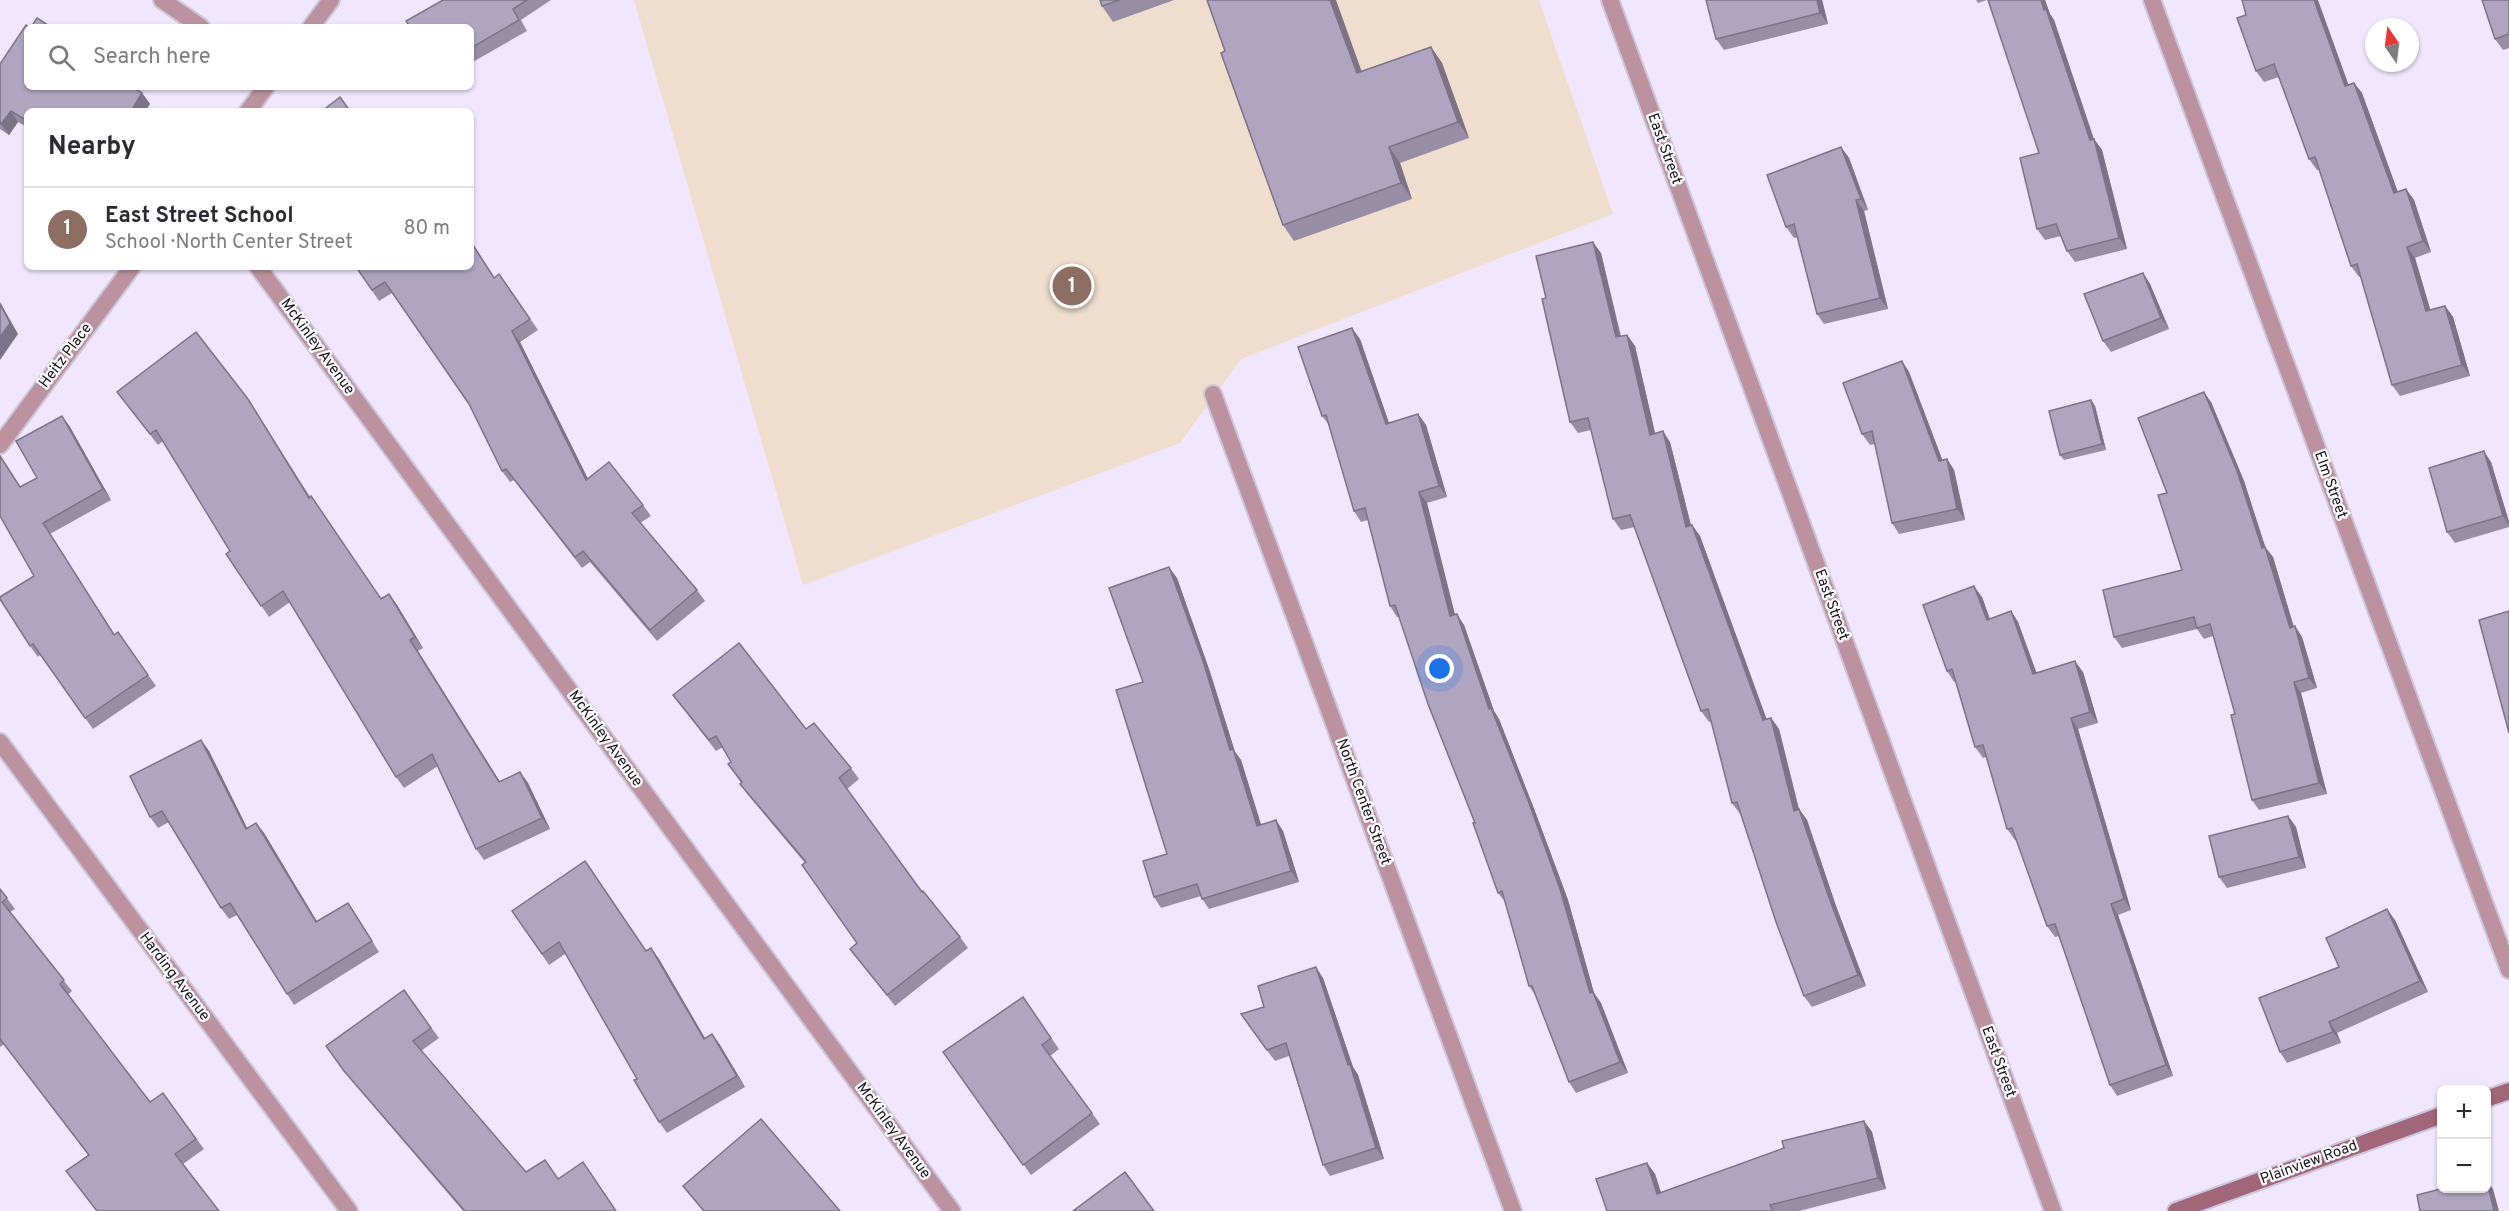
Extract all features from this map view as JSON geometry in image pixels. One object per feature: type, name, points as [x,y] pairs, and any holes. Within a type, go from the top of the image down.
[{"type":"main road","points":[[2491,1098],[2509,1091]]},
{"type":"main road","name":"Plainview Road","points":[[2176,1211],[2437,1117]]},
{"type":"street","points":[[162,0],[197,24]]},
{"type":"street","points":[[313,24],[331,0]]},
{"type":"street","name":"East Street","points":[[1610,0],[2053,1211]]},
{"type":"street","name":"Elm Street","points":[[2152,0],[2509,970]]},
{"type":"street","points":[[250,108],[264,90]]},
{"type":"street","name":"Heitz Place","points":[[0,445],[130,270]]},
{"type":"street","name":"McKinley Avenue","points":[[260,270],[952,1211]]},
{"type":"street","name":"North Center Street","points":[[1213,394],[1513,1211]]},
{"type":"street","name":"Harding Avenue","points":[[0,742],[349,1211]]},
{"type":"shaded area","points":[[634,0],[1539,0],[1613,214],[1241,359],[1180,443],[803,585]]},
{"type":"building","points":[[443,0],[527,0],[513,9],[519,20],[474,46],[474,24],[408,24],[406,21]]},
{"type":"building","points":[[1100,0],[1120,0],[1102,6]]},
{"type":"building","points":[[1207,0],[1330,0],[1357,73],[1431,47],[1458,122],[1389,147],[1401,183],[1283,225],[1221,53],[1225,51]]},
{"type":"building","points":[[1706,0],[1817,0],[1820,13],[1716,39]]},
{"type":"building","points":[[1988,0],[2041,0],[2044,10],[2046,9],[2090,140],[2094,139],[2119,238],[2067,251],[2056,224],[2037,229],[2020,158],[2039,153]]},
{"type":"building","points":[[2242,0],[2314,0],[2345,86],[2354,83],[2394,193],[2406,189],[2423,241],[2407,247],[2426,311],[2445,306],[2462,365],[2392,385],[2357,264],[2351,266],[2315,157],[2309,159],[2274,64],[2256,71],[2237,18],[2246,15]]},
{"type":"building","points":[[2482,0],[2509,0],[2509,34],[2495,39]]},
{"type":"building","points":[[37,18],[46,24],[33,24]]},
{"type":"building","points":[[24,28],[24,90],[138,90],[142,93],[133,108],[24,108],[24,119],[11,111],[1,124],[0,64]]},
{"type":"building","points":[[340,97],[348,108],[326,108]]},
{"type":"building","points":[[1841,147],[1861,199],[1856,200],[1880,298],[1817,314],[1794,224],[1786,227],[1767,175]]},
{"type":"building","points":[[1593,242],[1616,337],[1627,335],[1650,435],[1663,431],[1686,527],[1692,525],[1763,720],[1771,718],[1794,811],[1799,809],[1858,975],[1804,996],[1776,922],[1737,802],[1732,803],[1708,709],[1701,711],[1630,515],[1613,519],[1588,418],[1570,422],[1542,299],[1546,298],[1536,256]]},
{"type":"building","points":[[474,247],[494,278],[499,274],[530,319],[512,331],[586,480],[609,462],[643,505],[632,513],[697,590],[650,630],[583,551],[575,557],[506,469],[502,471],[469,404],[385,282],[372,290],[358,270],[474,270]]},
{"type":"building","points":[[2143,273],[2161,318],[2103,341],[2084,294]]},
{"type":"building","points":[[0,304],[10,323],[0,337]]},
{"type":"building","points":[[1352,328],[1386,424],[1418,414],[1439,486],[1419,492],[1450,616],[1457,614],[1489,709],[1491,708],[1529,803],[1560,889],[1590,993],[1593,992],[1620,1062],[1569,1082],[1532,986],[1529,986],[1502,891],[1498,893],[1473,823],[1475,823],[1428,704],[1395,605],[1390,606],[1365,508],[1354,511],[1326,415],[1322,416],[1298,347]]},
{"type":"building","points":[[196,332],[248,399],[309,498],[311,496],[381,599],[389,594],[415,637],[410,640],[499,782],[520,772],[542,818],[476,849],[432,754],[396,777],[283,591],[261,606],[226,554],[230,551],[156,430],[150,434],[117,392]]},
{"type":"building","points":[[1902,361],[1939,461],[1947,459],[1957,509],[1892,523],[1872,431],[1862,434],[1843,383]]},
{"type":"building","points":[[2204,392],[2237,471],[2262,548],[2265,547],[2290,628],[2295,626],[2309,678],[2294,682],[2319,783],[2252,800],[2231,715],[2235,714],[2210,624],[2197,628],[2194,617],[2114,637],[2103,590],[2182,570],[2158,495],[2167,493],[2138,418]]},
{"type":"building","points":[[2091,400],[2102,444],[2060,455],[2049,411]]},
{"type":"building","points":[[62,416],[103,489],[43,523],[114,635],[118,632],[148,675],[85,718],[33,644],[30,646],[0,599],[34,576],[0,516],[0,456],[20,487],[37,478],[16,441]]},
{"type":"building","points":[[2484,451],[2503,516],[2447,532],[2429,468]]},
{"type":"building","points":[[1169,567],[1203,661],[1230,750],[1233,749],[1257,826],[1276,820],[1291,871],[1202,899],[1197,884],[1154,897],[1143,861],[1167,854],[1116,690],[1143,682],[1109,588]]},
{"type":"building","points":[[1974,586],[1987,620],[2011,611],[2033,674],[2075,661],[2090,712],[2071,718],[2124,899],[2111,904],[2166,1065],[2110,1085],[2055,924],[2047,926],[2012,828],[2007,829],[1983,745],[1975,747],[1952,669],[1947,671],[1923,605]]},
{"type":"building","points":[[2509,611],[2509,733],[2479,620]]},
{"type":"building","points":[[739,643],[806,729],[814,723],[851,768],[839,778],[922,892],[960,937],[887,995],[850,949],[857,943],[802,865],[806,862],[740,784],[742,782],[728,764],[731,762],[716,736],[709,740],[673,695]]},
{"type":"building","points":[[201,740],[246,829],[256,823],[316,922],[348,903],[372,941],[287,994],[230,903],[221,908],[162,811],[150,817],[130,776]]},
{"type":"building","points":[[2288,816],[2299,857],[2219,877],[2209,836]]},
{"type":"building","points":[[585,861],[646,951],[651,948],[704,1039],[712,1034],[737,1076],[659,1122],[559,942],[542,954],[512,911]]},
{"type":"building","points":[[0,889],[7,898],[2,902],[64,980],[60,984],[150,1102],[163,1093],[196,1139],[175,1154],[219,1211],[97,1211],[66,1171],[89,1155],[0,1039]]},
{"type":"building","points":[[2387,909],[2420,981],[2329,1022],[2333,1032],[2280,1052],[2259,998],[2339,967],[2326,938]]},
{"type":"building","points":[[1316,967],[1376,1148],[1323,1165],[1286,1043],[1267,1050],[1241,1014],[1264,1007],[1258,986]]},
{"type":"building","points":[[404,990],[431,1028],[413,1041],[526,1172],[545,1160],[558,1179],[583,1162],[616,1211],[465,1211],[344,1071],[326,1046]]},
{"type":"building","points":[[1023,997],[1051,1038],[1042,1045],[1092,1113],[1023,1165],[943,1052]]},
{"type":"building","points":[[761,1119],[840,1211],[704,1211],[683,1186]]},
{"type":"building","points":[[1864,1121],[1878,1178],[1770,1205],[1773,1211],[1607,1211],[1596,1179],[1647,1163],[1657,1194],[1784,1148],[1782,1141]]},
{"type":"building","points":[[1125,1172],[1154,1211],[1073,1211]]},
{"type":"building","points":[[2437,1190],[2437,1193],[2490,1193],[2494,1211],[2420,1211],[2417,1195]]},
{"type":"place","name":"East Street School","points":[[1072,286]]}]
